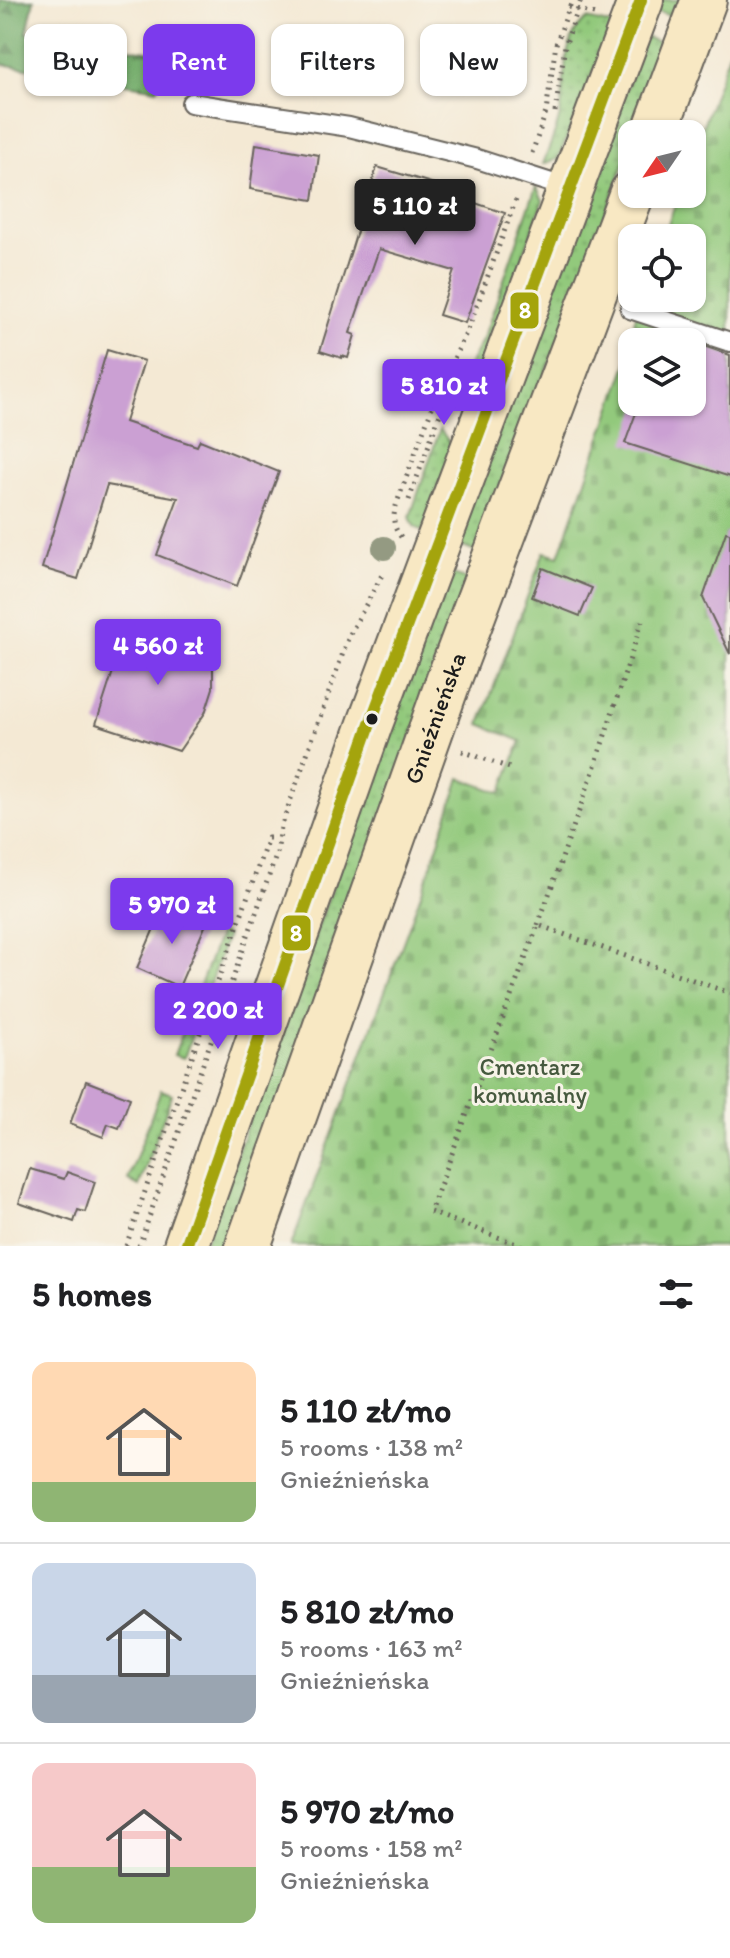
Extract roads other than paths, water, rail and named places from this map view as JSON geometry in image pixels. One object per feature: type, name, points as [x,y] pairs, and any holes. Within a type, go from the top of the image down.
[{"type":"main road","points":[[659,120],[704,0]]},
{"type":"main road","points":[[186,1246],[370,724],[570,189],[621,4]]},
{"type":"main road","name":"Gnieźnieńska","points":[[248,1246],[424,747],[626,208]]},
{"type":"lane","points":[[191,103],[349,127],[524,173],[570,189]]},
{"type":"lane","points":[[641,312],[728,335]]},
{"type":"park label","name":"Cmentarz komunalny","points":[[530,1081]]}]
